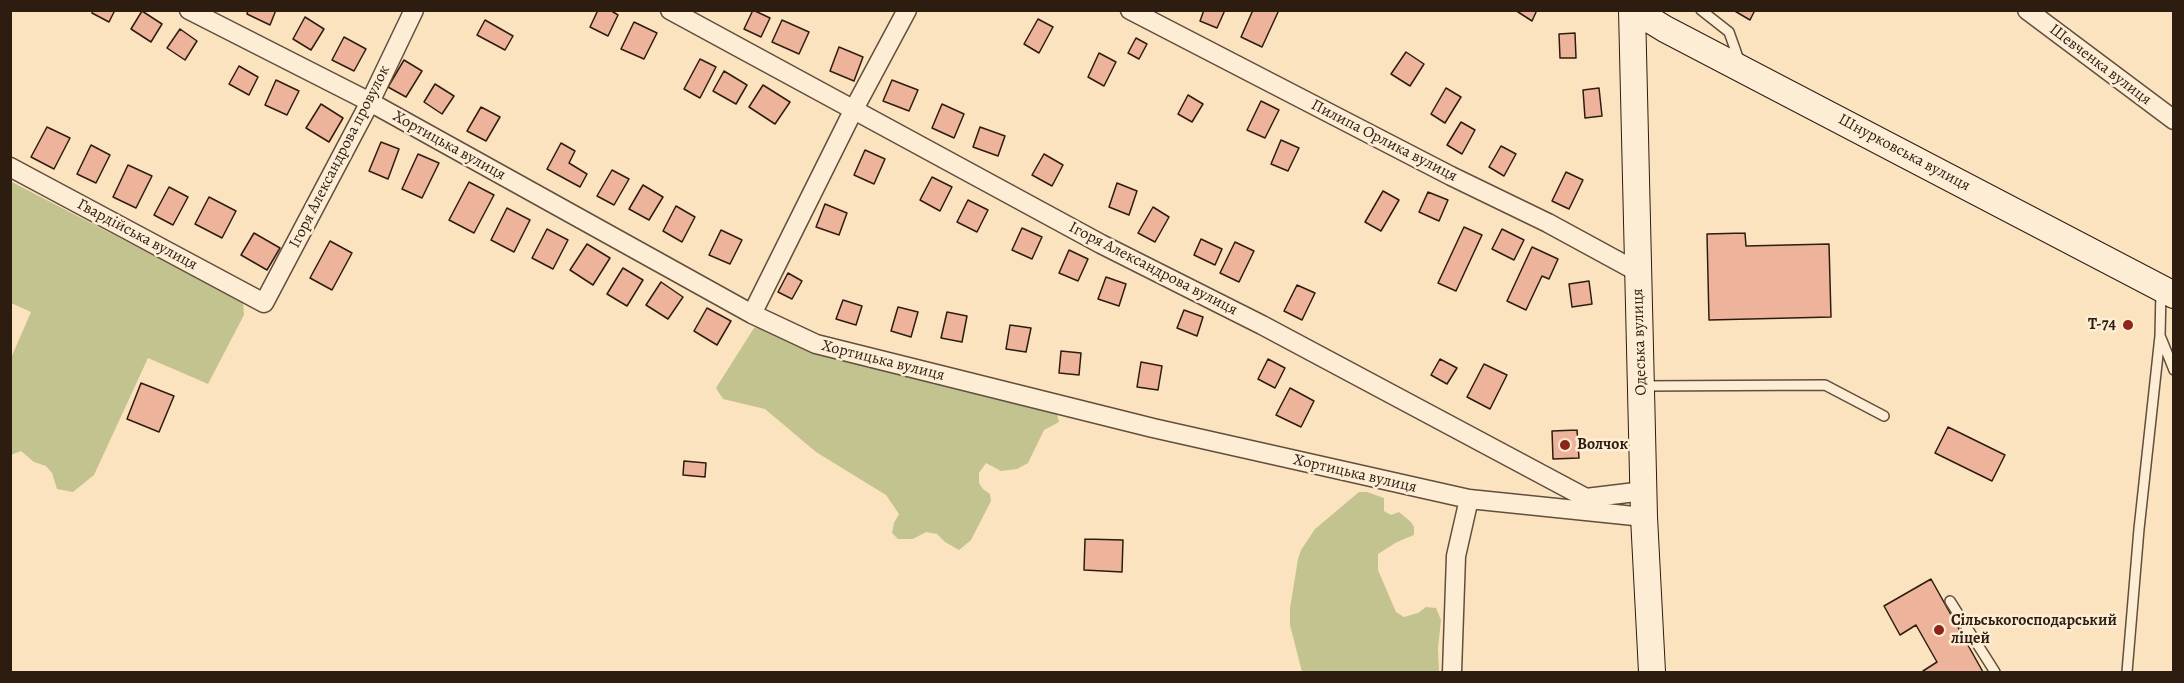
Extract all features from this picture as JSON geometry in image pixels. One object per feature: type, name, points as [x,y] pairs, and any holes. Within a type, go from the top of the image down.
[{"type":"street","name":"Хортицька вулиця","points":[[189,10],[370,102],[752,314],[816,344],[1153,428],[1469,499],[1644,518]]},
{"type":"street","name":"Ігоря Александрова провулок","points":[[264,303],[370,102],[414,10]]},
{"type":"street","name":"Ігоря Александрова вулиця","points":[[670,10],[1101,244],[1262,325],[1586,498],[1644,491]]},
{"type":"street","points":[[752,314],[854,109],[907,10]]},
{"type":"street","name":"Пилипа Орлика вулиця","points":[[1130,10],[1548,223],[1638,272]]},
{"type":"street","name":"Одеська вулиця","points":[[1633,10],[1644,518],[1652,672]]},
{"type":"street","name":"Шнурковська вулиця","points":[[1633,10],[1665,29],[2167,291]]},
{"type":"street","name":"Шевченка вулиця","points":[[2027,10],[2174,120]]},
{"type":"street","name":"Гвардійська вулиця","points":[[10,166],[264,303]]},
{"type":"street","points":[[1452,672],[1456,556],[1469,499]]},
{"type":"lane","points":[[1701,10],[1729,32],[1742,69]]},
{"type":"lane","points":[[2127,672],[2139,529],[2167,291]]},
{"type":"lane","points":[[2160,336],[2174,370]]},
{"type":"lane","points":[[1641,386],[1824,385],[1884,416]]},
{"type":"lane","points":[[1950,601],[1995,672]]},
{"type":"green space","points":[[10,181],[243,302],[244,315],[208,384],[148,358],[94,475],[73,492],[57,489],[52,473],[46,466],[34,462],[21,451],[11,455],[11,358],[31,312],[11,303]]},
{"type":"green space","points":[[764,326],[1044,407],[1057,414],[1059,422],[1044,430],[1028,463],[1017,469],[1001,471],[986,463],[979,473],[979,483],[990,494],[991,501],[971,540],[959,550],[937,534],[926,532],[913,539],[898,539],[892,533],[899,514],[886,495],[816,452],[765,409],[723,399],[716,388],[754,328]]},
{"type":"green space","points":[[1359,492],[1367,492],[1384,498],[1384,511],[1391,515],[1399,512],[1414,527],[1414,535],[1378,554],[1378,570],[1396,612],[1404,617],[1418,613],[1426,607],[1436,608],[1441,620],[1438,648],[1439,672],[1302,672],[1290,625],[1290,608],[1298,559],[1301,550],[1315,529]]},
{"type":"building","points":[[93,10],[115,10],[109,22],[92,13]]},
{"type":"building","points":[[248,10],[276,10],[270,25],[247,14]]},
{"type":"building","points":[[598,10],[610,10],[618,15],[608,36],[590,27]]},
{"type":"building","points":[[753,10],[770,18],[761,37],[744,29]]},
{"type":"building","points":[[1204,10],[1225,10],[1217,28],[1200,21]]},
{"type":"building","points":[[1253,10],[1279,10],[1262,47],[1241,37]]},
{"type":"building","points":[[1515,10],[1537,10],[1532,21]]},
{"type":"building","points":[[1733,10],[1755,10],[1750,20]]},
{"type":"building","points":[[142,11],[162,24],[151,42],[131,29]]},
{"type":"building","points":[[305,17],[324,29],[311,50],[293,39]]},
{"type":"building","points":[[1038,19],[1053,27],[1039,53],[1024,44]]},
{"type":"building","points":[[485,20],[513,36],[505,50],[477,35]]},
{"type":"building","points":[[782,20],[809,32],[799,54],[772,42]]},
{"type":"building","points":[[634,22],[657,33],[644,59],[621,49]]},
{"type":"building","points":[[180,29],[197,41],[185,60],[167,48]]},
{"type":"building","points":[[1575,33],[1576,58],[1560,58],[1559,34]]},
{"type":"building","points":[[344,37],[366,49],[354,71],[332,60]]},
{"type":"building","points":[[1136,38],[1147,44],[1139,59],[1128,53]]},
{"type":"building","points":[[839,47],[863,57],[854,81],[830,71]]},
{"type":"building","points":[[1406,52],[1424,64],[1410,86],[1391,74]]},
{"type":"building","points":[[1099,53],[1116,62],[1104,86],[1088,77]]},
{"type":"building","points":[[700,59],[716,67],[700,98],[684,89]]},
{"type":"building","points":[[404,60],[422,71],[406,97],[388,87]]},
{"type":"building","points":[[239,66],[258,77],[249,95],[229,84]]},
{"type":"building","points":[[724,71],[747,85],[736,104],[713,91]]},
{"type":"building","points":[[276,80],[299,91],[287,115],[265,105]]},
{"type":"building","points":[[892,80],[918,90],[909,111],[883,101]]},
{"type":"building","points":[[435,84],[454,96],[442,114],[424,102]]},
{"type":"building","points":[[763,85],[790,102],[775,124],[749,107]]},
{"type":"building","points":[[1446,88],[1461,97],[1445,123],[1431,114]]},
{"type":"building","points":[[1599,88],[1602,116],[1585,118],[1583,90]]},
{"type":"building","points":[[1188,95],[1203,104],[1192,122],[1178,114]]},
{"type":"building","points":[[1261,101],[1279,110],[1265,138],[1247,130]]},
{"type":"building","points":[[321,104],[343,118],[329,142],[306,128]]},
{"type":"building","points":[[942,104],[964,114],[954,138],[932,128]]},
{"type":"building","points":[[481,107],[500,117],[486,141],[467,131]]},
{"type":"building","points":[[1461,122],[1475,130],[1462,154],[1447,145]]},
{"type":"building","points":[[47,127],[70,138],[54,169],[31,157]]},
{"type":"building","points":[[980,127],[1005,136],[998,156],[973,147]]},
{"type":"building","points":[[1281,140],[1299,148],[1288,171],[1271,164]]},
{"type":"building","points":[[381,142],[399,149],[388,179],[369,171]]},
{"type":"building","points":[[561,143],[575,151],[569,163],[587,174],[580,187],[547,169]]},
{"type":"building","points":[[91,145],[110,155],[96,183],[77,174]]},
{"type":"building","points":[[1501,146],[1516,154],[1504,176],[1489,167]]},
{"type":"building","points":[[865,150],[885,159],[874,184],[854,175]]},
{"type":"building","points":[[418,154],[439,163],[422,198],[402,189]]},
{"type":"building","points":[[1044,154],[1063,165],[1052,186],[1032,175]]},
{"type":"building","points":[[128,165],[152,176],[136,208],[113,197]]},
{"type":"building","points":[[612,170],[629,179],[614,205],[597,196]]},
{"type":"building","points":[[1566,172],[1583,180],[1569,209],[1552,201]]},
{"type":"building","points":[[932,177],[952,187],[940,211],[920,200]]},
{"type":"building","points":[[469,182],[494,195],[474,233],[449,220]]},
{"type":"building","points":[[1117,183],[1137,191],[1129,215],[1109,207]]},
{"type":"building","points":[[643,185],[663,197],[649,220],[629,209]]},
{"type":"building","points":[[169,187],[188,197],[173,225],[154,215]]},
{"type":"building","points":[[1383,191],[1399,200],[1381,231],[1365,222]]},
{"type":"building","points":[[1428,192],[1448,200],[1439,221],[1419,212]]},
{"type":"building","points":[[209,197],[236,211],[222,238],[195,224]]},
{"type":"building","points":[[968,200],[988,210],[977,232],[957,222]]},
{"type":"building","points":[[825,204],[847,213],[839,235],[816,227]]},
{"type":"building","points":[[676,206],[695,217],[682,242],[663,231]]},
{"type":"building","points":[[1153,207],[1169,217],[1155,242],[1138,233]]},
{"type":"building","points":[[507,208],[530,220],[514,252],[491,240]]},
{"type":"building","points":[[1464,227],[1482,235],[1456,291],[1438,283]]},
{"type":"building","points":[[1022,228],[1042,237],[1032,259],[1012,250]]},
{"type":"building","points":[[547,229],[568,240],[553,269],[532,258]]},
{"type":"building","points":[[1502,229],[1524,240],[1514,260],[1492,249]]},
{"type":"building","points":[[721,230],[742,240],[730,264],[709,255]]},
{"type":"building","points":[[254,233],[280,248],[267,270],[241,255]]},
{"type":"building","points":[[1745,233],[1746,246],[1829,244],[1831,317],[1709,320],[1707,234]]},
{"type":"building","points":[[1201,239],[1222,249],[1215,265],[1194,255]]},
{"type":"building","points":[[330,241],[352,253],[332,290],[310,278]]},
{"type":"building","points":[[1235,242],[1254,251],[1239,282],[1220,273]]},
{"type":"building","points":[[587,244],[610,258],[593,285],[570,270]]},
{"type":"building","points":[[1532,247],[1558,259],[1549,279],[1542,276],[1526,310],[1507,301]]},
{"type":"building","points":[[1069,250],[1088,259],[1078,281],[1059,273]]},
{"type":"building","points":[[623,268],[643,280],[627,306],[607,294]]},
{"type":"building","points":[[788,273],[802,281],[792,299],[778,292]]},
{"type":"building","points":[[1106,277],[1126,284],[1119,306],[1098,299]]},
{"type":"building","points":[[1589,281],[1592,304],[1572,307],[1569,284]]},
{"type":"building","points":[[661,282],[683,297],[668,319],[646,305]]},
{"type":"building","points":[[1297,285],[1315,293],[1302,320],[1284,311]]},
{"type":"building","points":[[843,300],[862,306],[856,325],[836,319]]},
{"type":"building","points":[[898,307],[918,312],[911,337],[891,331]]},
{"type":"building","points":[[707,308],[731,321],[717,345],[694,331]]},
{"type":"building","points":[[1184,310],[1203,317],[1197,336],[1177,328]]},
{"type":"building","points":[[947,312],[967,316],[962,342],[941,338]]},
{"type":"building","points":[[1010,325],[1031,328],[1026,352],[1006,349]]},
{"type":"building","points":[[1061,351],[1081,353],[1079,375],[1059,373]]},
{"type":"building","points":[[1268,359],[1285,368],[1275,388],[1258,379]]},
{"type":"building","points":[[1440,359],[1457,368],[1447,384],[1431,375]]},
{"type":"building","points":[[1141,362],[1162,366],[1158,390],[1137,387]]},
{"type":"building","points":[[1484,364],[1507,375],[1490,409],[1467,397]]},
{"type":"building","points":[[141,383],[174,396],[159,432],[127,419]]},
{"type":"building","points":[[1290,388],[1314,401],[1301,427],[1276,415]]},
{"type":"building","points":[[1948,427],[2005,455],[1992,481],[1935,453]]},
{"type":"building","name":"Волчок","points":[[1577,430],[1579,458],[1553,459],[1552,431]]},
{"type":"building","points":[[684,461],[706,463],[705,477],[683,475]]},
{"type":"building","points":[[1085,539],[1123,540],[1122,572],[1084,570]]},
{"type":"building","name":"Сільськогосподарський ліцей","points":[[1931,579],[1983,672],[1924,672],[1937,662],[1916,625],[1900,635],[1884,606]]},
{"type":"place","name":"Т-74","points":[[2128,325]]},
{"type":"place","name":"Волчок","points":[[1565,445]]},
{"type":"place","name":"Сільськогосподарський ліцей","points":[[1939,630]]}]
